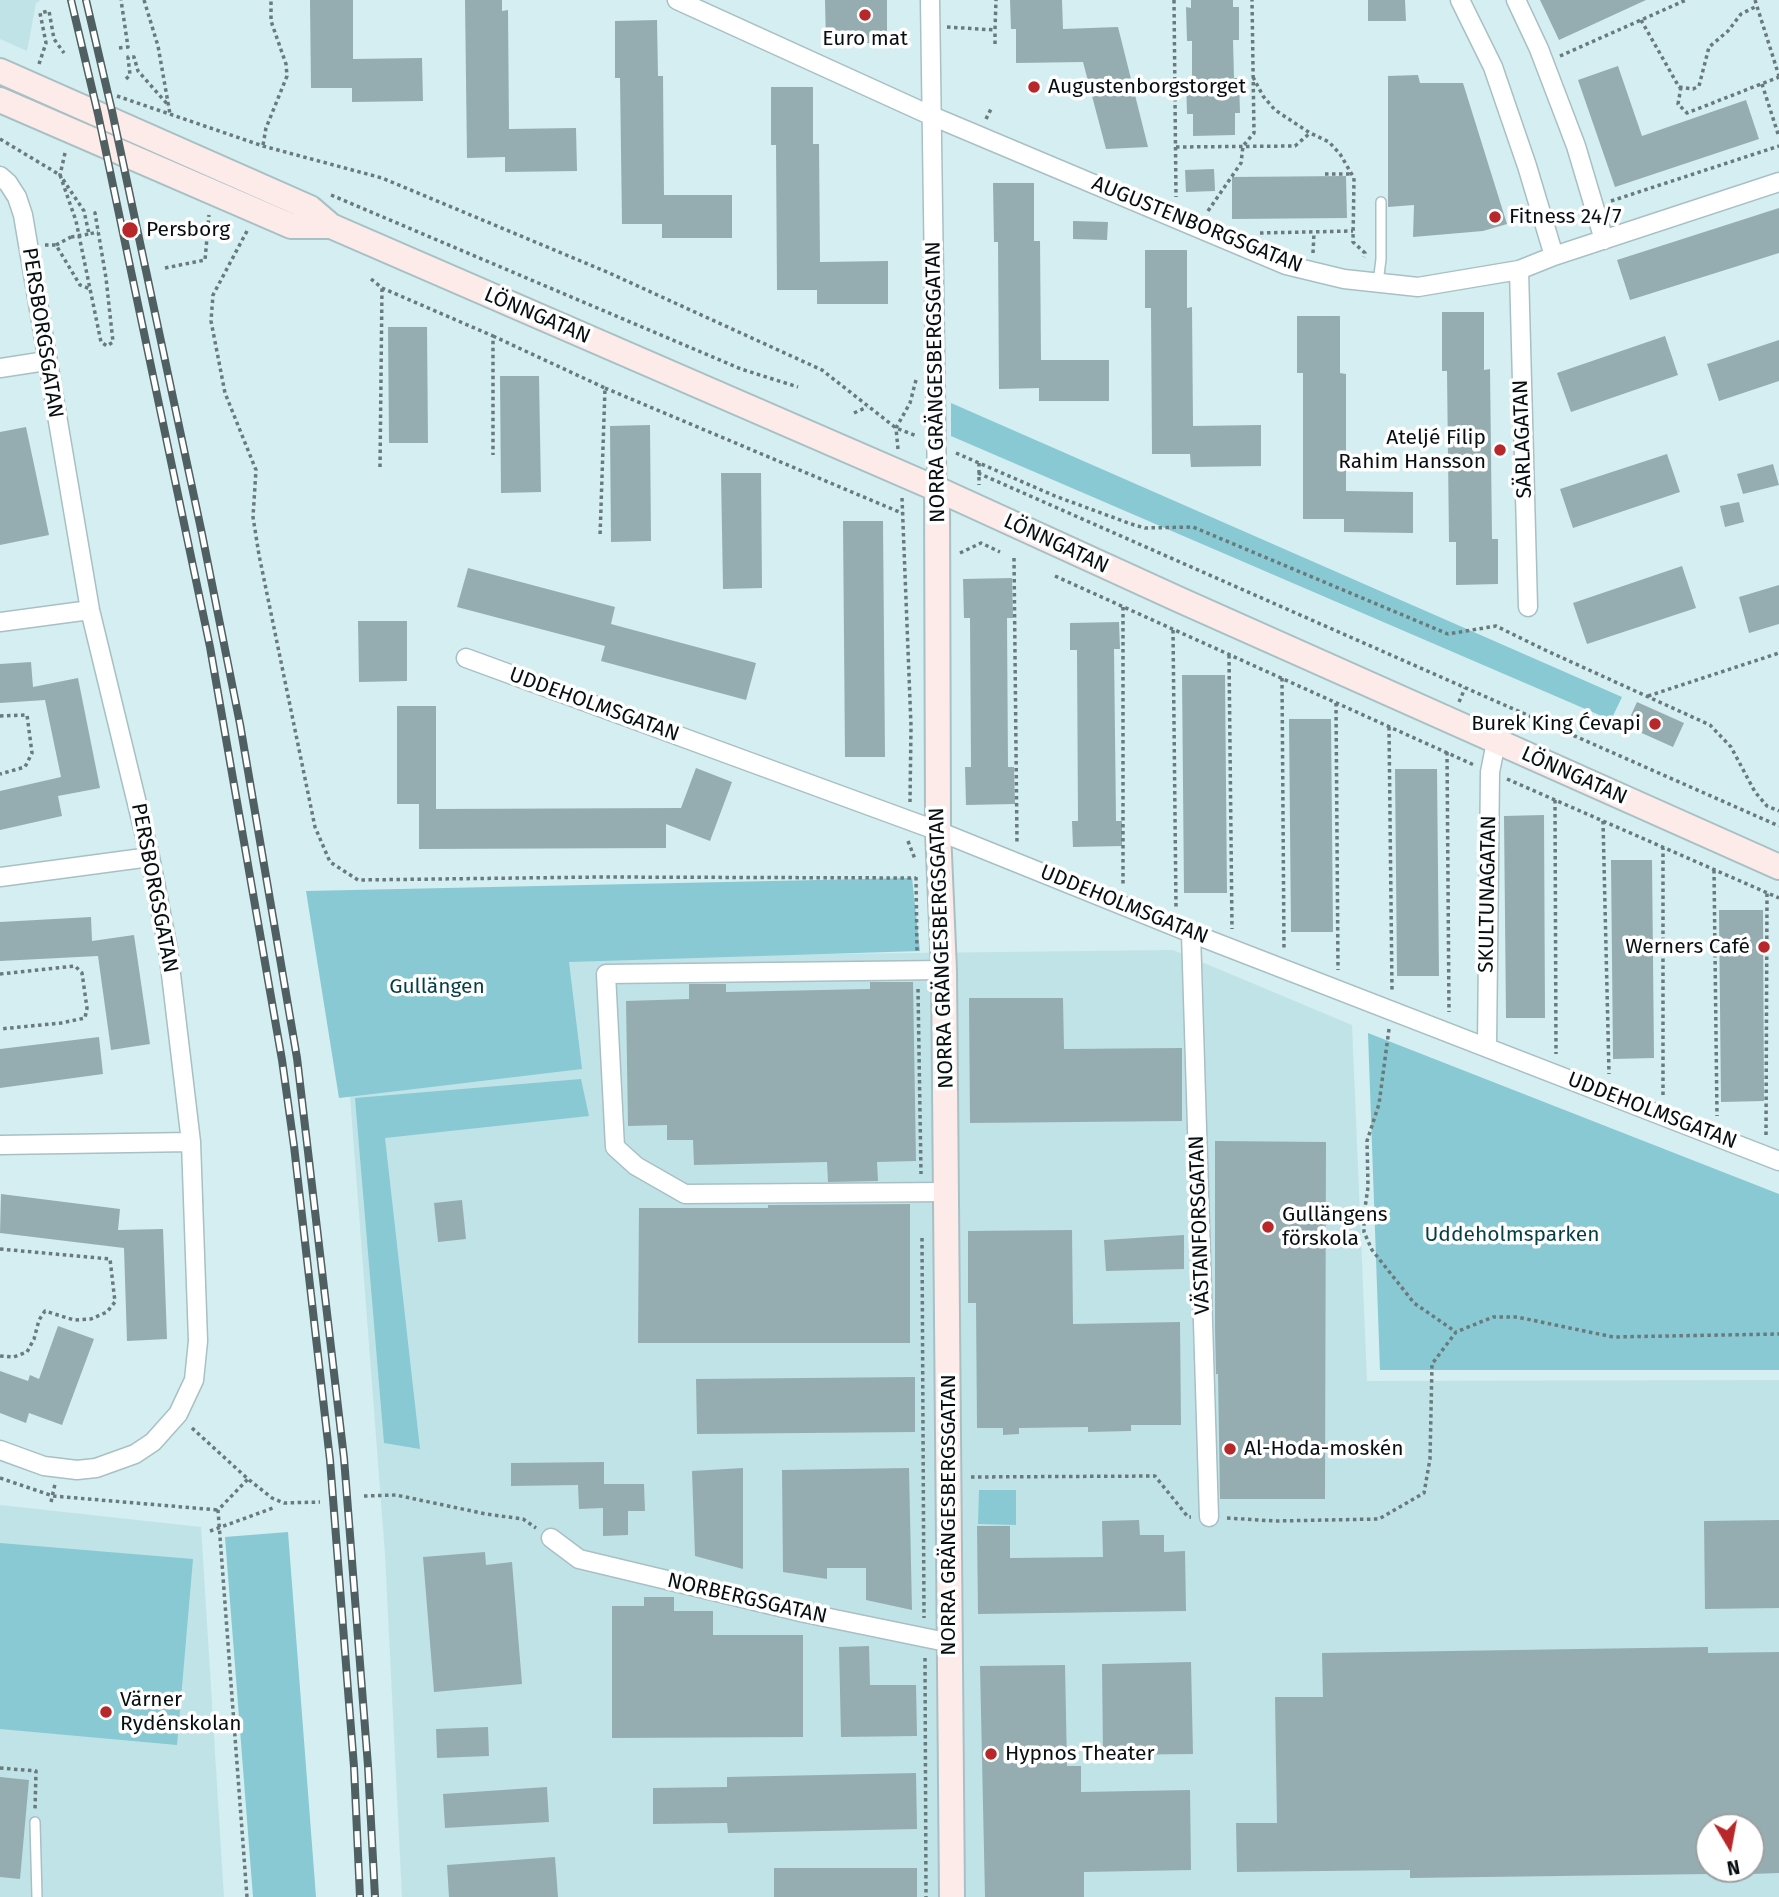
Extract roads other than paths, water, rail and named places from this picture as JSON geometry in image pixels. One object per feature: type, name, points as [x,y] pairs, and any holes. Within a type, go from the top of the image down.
[{"type":"street","name":"AUGUSTENBORGSGATAN","points":[[677,0],[932,116],[1286,265],[1344,279],[1379,274],[1418,287],[1519,270],[1779,182]]},
{"type":"street","name":"NORRA GRÄNGESBERGSGATAN","points":[[930,0],[938,445],[938,831],[944,970],[953,1897]]},
{"type":"street","points":[[1460,0],[1493,67],[1555,256]]},
{"type":"street","points":[[1516,0],[1576,146],[1604,240]]},
{"type":"street","name":"LÖNNGATAN","points":[[0,71],[310,208],[331,226],[937,489],[1779,867]]},
{"type":"street","name":"LÖNNGATAN","points":[[0,100],[291,226],[331,226]]},
{"type":"street","name":"PERSBORGSGATAN","points":[[0,176],[17,197],[29,247],[90,610],[150,857],[168,950],[191,1142],[198,1341],[194,1380],[178,1414],[153,1442],[135,1454],[96,1468],[78,1470],[44,1466],[0,1450]]},
{"type":"street","name":"SÄRLAGATAN","points":[[1519,270],[1528,607]]},
{"type":"street","points":[[0,368],[46,360]]},
{"type":"street","points":[[0,622],[90,610]]},
{"type":"street","name":"UDDEHOLMSGATAN","points":[[466,658],[938,831],[1191,933],[1779,1161]]},
{"type":"street","name":"SKULTUNAGATAN","points":[[1487,1046],[1490,772],[1496,742]]},
{"type":"street","points":[[0,877],[150,857]]},
{"type":"street","name":"VÄSTANFORSGATAN","points":[[1191,933],[1212,1518]]},
{"type":"street","points":[[944,970],[606,974],[615,1147],[636,1166],[685,1194],[947,1192]]},
{"type":"street","points":[[0,1145],[191,1142]]},
{"type":"street","name":"NORBERGSGATAN","points":[[551,1538],[579,1559],[951,1643]]},
{"type":"lane","points":[[1379,274],[1381,202]]},
{"type":"lane","points":[[35,1822],[37,1897]]},
{"type":"railway","points":[[71,0],[98,114],[210,647],[282,1060],[330,1460],[354,1767],[360,1897]]},
{"type":"railway","points":[[86,0],[202,534],[240,724],[297,1058],[344,1458],[368,1766],[375,1897]]},
{"type":"place","name":"Euro mat","points":[[865,15]]},
{"type":"place","name":"Augustenborgstorget","points":[[1034,87]]},
{"type":"place","name":"Fitness 24/7","points":[[1495,217]]},
{"type":"place","name":"Persborg","points":[[130,230]]},
{"type":"place","name":"Ateljé Filip Rahim Hansson","points":[[1500,450]]},
{"type":"place","name":"Burek King Ćevapi","points":[[1655,724]]},
{"type":"place","name":"Werners Café","points":[[1764,947]]},
{"type":"place","name":"Gullängens förskola","points":[[1268,1227]]},
{"type":"place","name":"Al-Hoda-moskén","points":[[1230,1449]]},
{"type":"place","name":"Värner Rydénskolan","points":[[106,1712]]},
{"type":"place","name":"Hypnos Theater","points":[[991,1754]]},
{"type":"park label","name":"Gullängen","points":[[437,987]]},
{"type":"park label","name":"Uddeholmsparken","points":[[1512,1235]]}]
